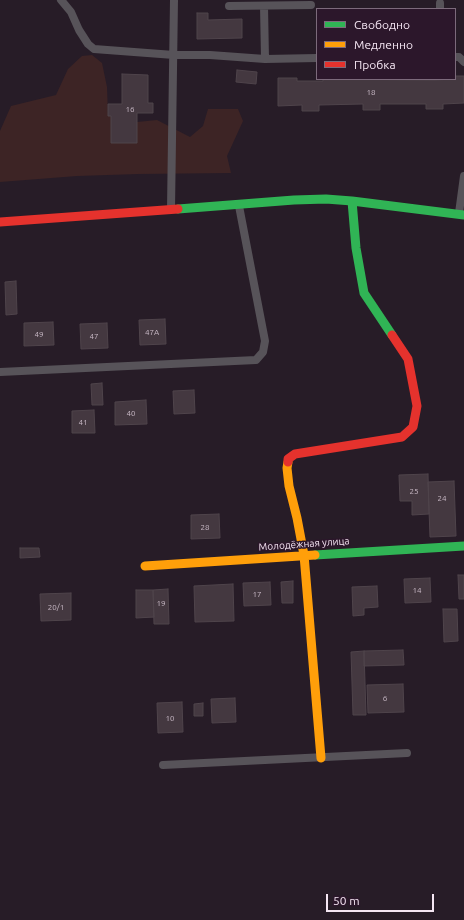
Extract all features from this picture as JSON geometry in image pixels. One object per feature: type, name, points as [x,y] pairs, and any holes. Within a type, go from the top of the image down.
[{"type":"street","points":[[0,222],[294,200],[326,199],[461,215]]},
{"type":"street","points":[[321,758],[304,555],[286,468],[288,459],[295,454],[402,437],[413,427],[417,406],[408,359],[364,293],[356,248],[352,201]]},
{"type":"street","name":"Молодёжная улица","points":[[145,566],[464,546]]},
{"type":"lane","points":[[60,0],[71,12],[79,30],[88,44],[94,49],[174,56],[210,54],[265,59],[316,58]]},
{"type":"lane","points":[[171,210],[174,0]]},
{"type":"lane","points":[[229,6],[310,5]]},
{"type":"lane","points":[[264,6],[265,59]]},
{"type":"lane","points":[[456,57],[459,57],[464,62]]},
{"type":"lane","points":[[461,215],[464,176]]},
{"type":"lane","points":[[0,372],[256,360],[263,352],[265,341],[239,205]]},
{"type":"lane","points":[[163,765],[407,753]]},
{"type":"shaded area","points":[[92,55],[102,63],[107,87],[108,115],[111,116],[111,143],[137,143],[137,122],[157,120],[190,137],[203,126],[208,109],[238,109],[243,121],[227,156],[231,173],[77,176],[0,182],[0,131],[11,106],[56,95],[68,69],[82,56]]},
{"type":"building","points":[[197,13],[208,13],[208,20],[242,19],[242,38],[197,39]]},
{"type":"building","points":[[237,70],[257,72],[256,84],[236,82]]},
{"type":"building","points":[[122,74],[148,75],[148,103],[153,103],[153,113],[137,113],[137,143],[111,143],[111,116],[108,116],[108,104],[122,104]]},
{"type":"building","points":[[456,76],[464,76],[464,103],[443,104],[443,109],[426,109],[426,104],[380,104],[380,110],[363,110],[363,104],[319,105],[319,111],[302,111],[302,105],[278,106],[278,78],[297,78],[297,81],[456,80]]},
{"type":"building","points":[[16,281],[17,314],[6,315],[5,282]]},
{"type":"building","points":[[165,319],[166,344],[140,345],[139,320]]},
{"type":"building","points":[[53,322],[54,345],[24,346],[24,323]]},
{"type":"building","points":[[107,323],[108,348],[81,349],[80,324]]},
{"type":"building","points":[[102,383],[103,405],[92,405],[91,384]]},
{"type":"building","points":[[194,390],[195,413],[174,414],[173,391]]},
{"type":"building","points":[[146,400],[147,424],[115,425],[115,402]]},
{"type":"building","points":[[94,410],[95,433],[72,433],[72,411]]},
{"type":"building","points":[[428,474],[429,514],[412,515],[412,501],[400,501],[399,475]]},
{"type":"building","points":[[454,481],[456,536],[430,537],[428,482]]},
{"type":"building","points":[[219,514],[220,538],[191,539],[191,515]]},
{"type":"building","points":[[20,548],[39,548],[40,557],[20,558]]},
{"type":"building","points":[[458,575],[464,575],[464,599],[459,599]]},
{"type":"building","points":[[430,578],[431,602],[405,603],[404,579]]},
{"type":"building","points":[[293,581],[293,603],[282,603],[281,582]]},
{"type":"building","points":[[270,582],[271,605],[244,606],[243,583]]},
{"type":"building","points":[[233,584],[234,621],[195,622],[194,586]]},
{"type":"building","points":[[377,586],[378,607],[364,608],[364,615],[353,616],[352,587]]},
{"type":"building","points":[[168,589],[169,624],[154,624],[153,590]]},
{"type":"building","points":[[136,590],[153,590],[154,617],[136,618]]},
{"type":"building","points":[[71,593],[71,620],[41,621],[40,594]]},
{"type":"building","points":[[443,609],[457,609],[458,641],[444,642]]},
{"type":"building","points":[[403,650],[404,665],[364,666],[364,651]]},
{"type":"building","points":[[364,651],[366,715],[353,715],[351,652]]},
{"type":"building","points":[[403,684],[404,712],[368,713],[367,685]]},
{"type":"building","points":[[235,698],[236,722],[212,723],[211,699]]},
{"type":"building","points":[[182,702],[183,732],[158,733],[157,703]]},
{"type":"building","points":[[203,703],[203,716],[194,716],[194,704]]},
{"type":"traffic: fast","points":[[178,209],[326,199],[464,215]]},
{"type":"traffic: fast","points":[[352,201],[356,248],[364,293],[392,335]]},
{"type":"traffic: fast","points":[[315,555],[464,546]]},
{"type":"traffic: slow","points":[[288,462],[287,468],[289,486],[304,555],[321,758]]},
{"type":"traffic: slow","points":[[145,566],[315,555]]},
{"type":"traffic: jam","points":[[0,222],[178,209]]},
{"type":"traffic: jam","points":[[288,462],[288,459],[295,454],[402,437],[413,427],[417,406],[408,359],[392,335]]}]
